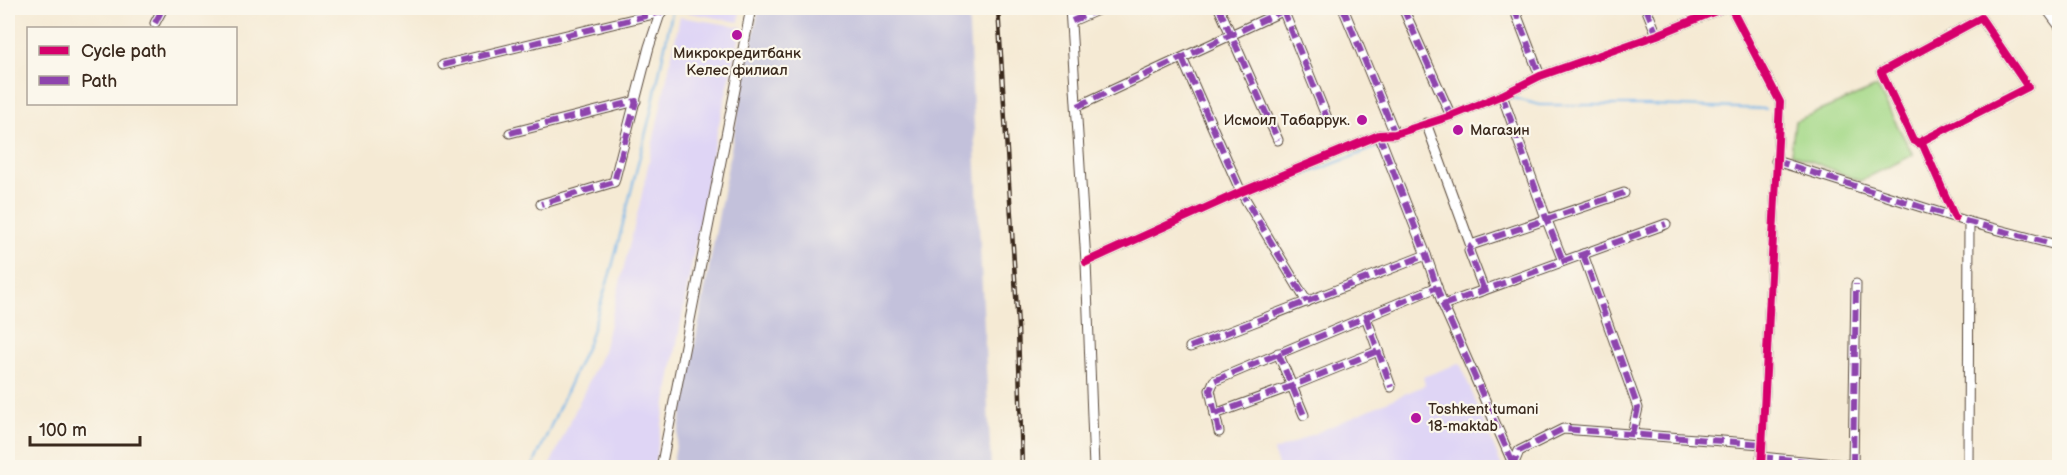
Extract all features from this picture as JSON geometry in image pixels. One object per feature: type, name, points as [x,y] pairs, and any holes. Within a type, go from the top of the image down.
[{"type":"street","points":[[155,23],[163,8]]},
{"type":"street","points":[[661,468],[752,8]]},
{"type":"street","points":[[1070,8],[1078,106],[1094,468]]},
{"type":"street","points":[[1072,21],[1102,8]]},
{"type":"street","points":[[1219,8],[1278,140]]},
{"type":"street","points":[[1343,8],[1395,134]]},
{"type":"street","points":[[1403,8],[1451,116]]},
{"type":"street","points":[[1514,8],[1540,76]]},
{"type":"street","points":[[1646,8],[1657,35]]},
{"type":"street","points":[[1086,262],[1241,192],[1379,135],[1395,134],[1451,116],[1503,95],[1540,76],[1657,35],[1723,8]]},
{"type":"street","points":[[1731,8],[1780,102],[1761,468]]},
{"type":"street","points":[[2046,8],[2060,27]]},
{"type":"street","points":[[1078,106],[1286,9],[1327,118]]},
{"type":"street","points":[[443,65],[662,10]]},
{"type":"street","points":[[541,204],[614,182],[649,47],[662,10]]},
{"type":"street","points":[[1918,142],[2028,87],[1982,18],[1881,72],[1913,140],[1923,145],[1955,218]]},
{"type":"street","points":[[1182,57],[1241,192],[1307,302]]},
{"type":"street","points":[[1503,95],[1563,261]]},
{"type":"street","points":[[510,133],[636,101]]},
{"type":"street","points":[[1426,123],[1471,246],[1469,251],[1484,290]]},
{"type":"street","points":[[1379,135],[1443,305],[1514,467]]},
{"type":"street","points":[[1776,161],[1955,218],[2060,246]]},
{"type":"street","points":[[1471,246],[1624,193]]},
{"type":"street","points":[[1968,468],[1969,222]]},
{"type":"street","points":[[1443,305],[1666,224]]},
{"type":"street","points":[[1582,254],[1638,408],[1632,434]]},
{"type":"street","points":[[1190,348],[1426,255]]},
{"type":"street","points":[[1853,465],[1856,284]]},
{"type":"street","points":[[1219,432],[1210,390],[1214,381],[1437,287]]},
{"type":"street","points":[[1366,317],[1391,387]]},
{"type":"street","points":[[1215,414],[1378,351]]},
{"type":"street","points":[[1278,353],[1304,415]]},
{"type":"street","points":[[1514,467],[1519,451],[1563,429],[1762,444]]},
{"type":"street","points":[[1761,457],[1872,467]]},
{"type":"shaded area","points":[[686,8],[740,8],[739,22],[685,12]]},
{"type":"shaded area","points":[[759,8],[968,8],[991,467],[672,467]]},
{"type":"shaded area","points":[[680,17],[742,27],[713,149],[654,467],[549,467],[603,351],[640,203]]},
{"type":"shaded area","name":"Toshkent tumani 18-maktab","points":[[1460,363],[1502,467],[1279,467],[1273,452],[1425,385],[1423,377]]},
{"type":"green space","points":[[1877,87],[1913,155],[1860,181],[1791,153],[1795,121]]},
{"type":"waterway","points":[[532,468],[589,341],[612,267],[650,116],[673,8]]},
{"type":"waterway","points":[[1506,98],[1540,105],[1649,105],[1766,109]]},
{"type":"waterway","points":[[1385,144],[1419,131]]},
{"type":"waterway","points":[[1264,190],[1380,146]]},
{"type":"railway","points":[[998,8],[1018,327],[1022,468]]},
{"type":"marked path","points":[[155,23],[163,8]]},
{"type":"marked path","points":[[1072,21],[1102,8]]},
{"type":"marked path","points":[[1219,8],[1278,140]]},
{"type":"marked path","points":[[1078,106],[1289,8]]},
{"type":"marked path","points":[[1343,8],[1395,134]]},
{"type":"marked path","points":[[1403,8],[1451,116]]},
{"type":"marked path","points":[[1514,8],[1540,76]]},
{"type":"marked path","points":[[1646,8],[1657,35]]},
{"type":"marked path","points":[[1283,10],[1327,118]]},
{"type":"marked path","points":[[443,65],[662,12]]},
{"type":"marked path","points":[[1182,58],[1241,192],[1307,302]]},
{"type":"marked path","points":[[1502,95],[1563,261]]},
{"type":"marked path","points":[[510,133],[636,101],[614,182],[541,204]]},
{"type":"marked path","points":[[1379,135],[1443,305],[1515,468]]},
{"type":"marked path","points":[[1776,161],[1969,222],[2060,246]]},
{"type":"marked path","points":[[1484,290],[1469,251],[1471,246],[1624,193]]},
{"type":"marked path","points":[[1443,305],[1666,224]]},
{"type":"marked path","points":[[1583,254],[1638,408],[1632,434]]},
{"type":"marked path","points":[[1190,347],[1426,255]]},
{"type":"marked path","points":[[1853,465],[1856,284]]},
{"type":"marked path","points":[[1219,432],[1210,390],[1214,381],[1437,287]]},
{"type":"marked path","points":[[1366,317],[1391,387]]},
{"type":"marked path","points":[[1215,414],[1378,351]]},
{"type":"marked path","points":[[1278,353],[1304,415]]},
{"type":"marked path","points":[[1512,468],[1519,451],[1563,429],[1762,444]]},
{"type":"marked path","points":[[1761,457],[1879,468]]},
{"type":"cycle path","points":[[1086,262],[1241,192],[1379,135],[1395,134],[1451,116],[1540,76],[1657,35],[1723,8]]},
{"type":"cycle path","points":[[1731,8],[1780,102],[1761,468]]},
{"type":"cycle path","points":[[1918,143],[2028,87],[1981,18],[1881,72],[1913,140],[1923,145],[1955,218]]},
{"type":"place","name":"Микрокредитбанк Келес филиал","points":[[737,35]]},
{"type":"place","name":"Исмоил Табаррук.","points":[[1362,120]]},
{"type":"place","name":"Магазин","points":[[1458,130]]},
{"type":"place","name":"Toshkent tumani 18-maktab","points":[[1416,418]]}]
